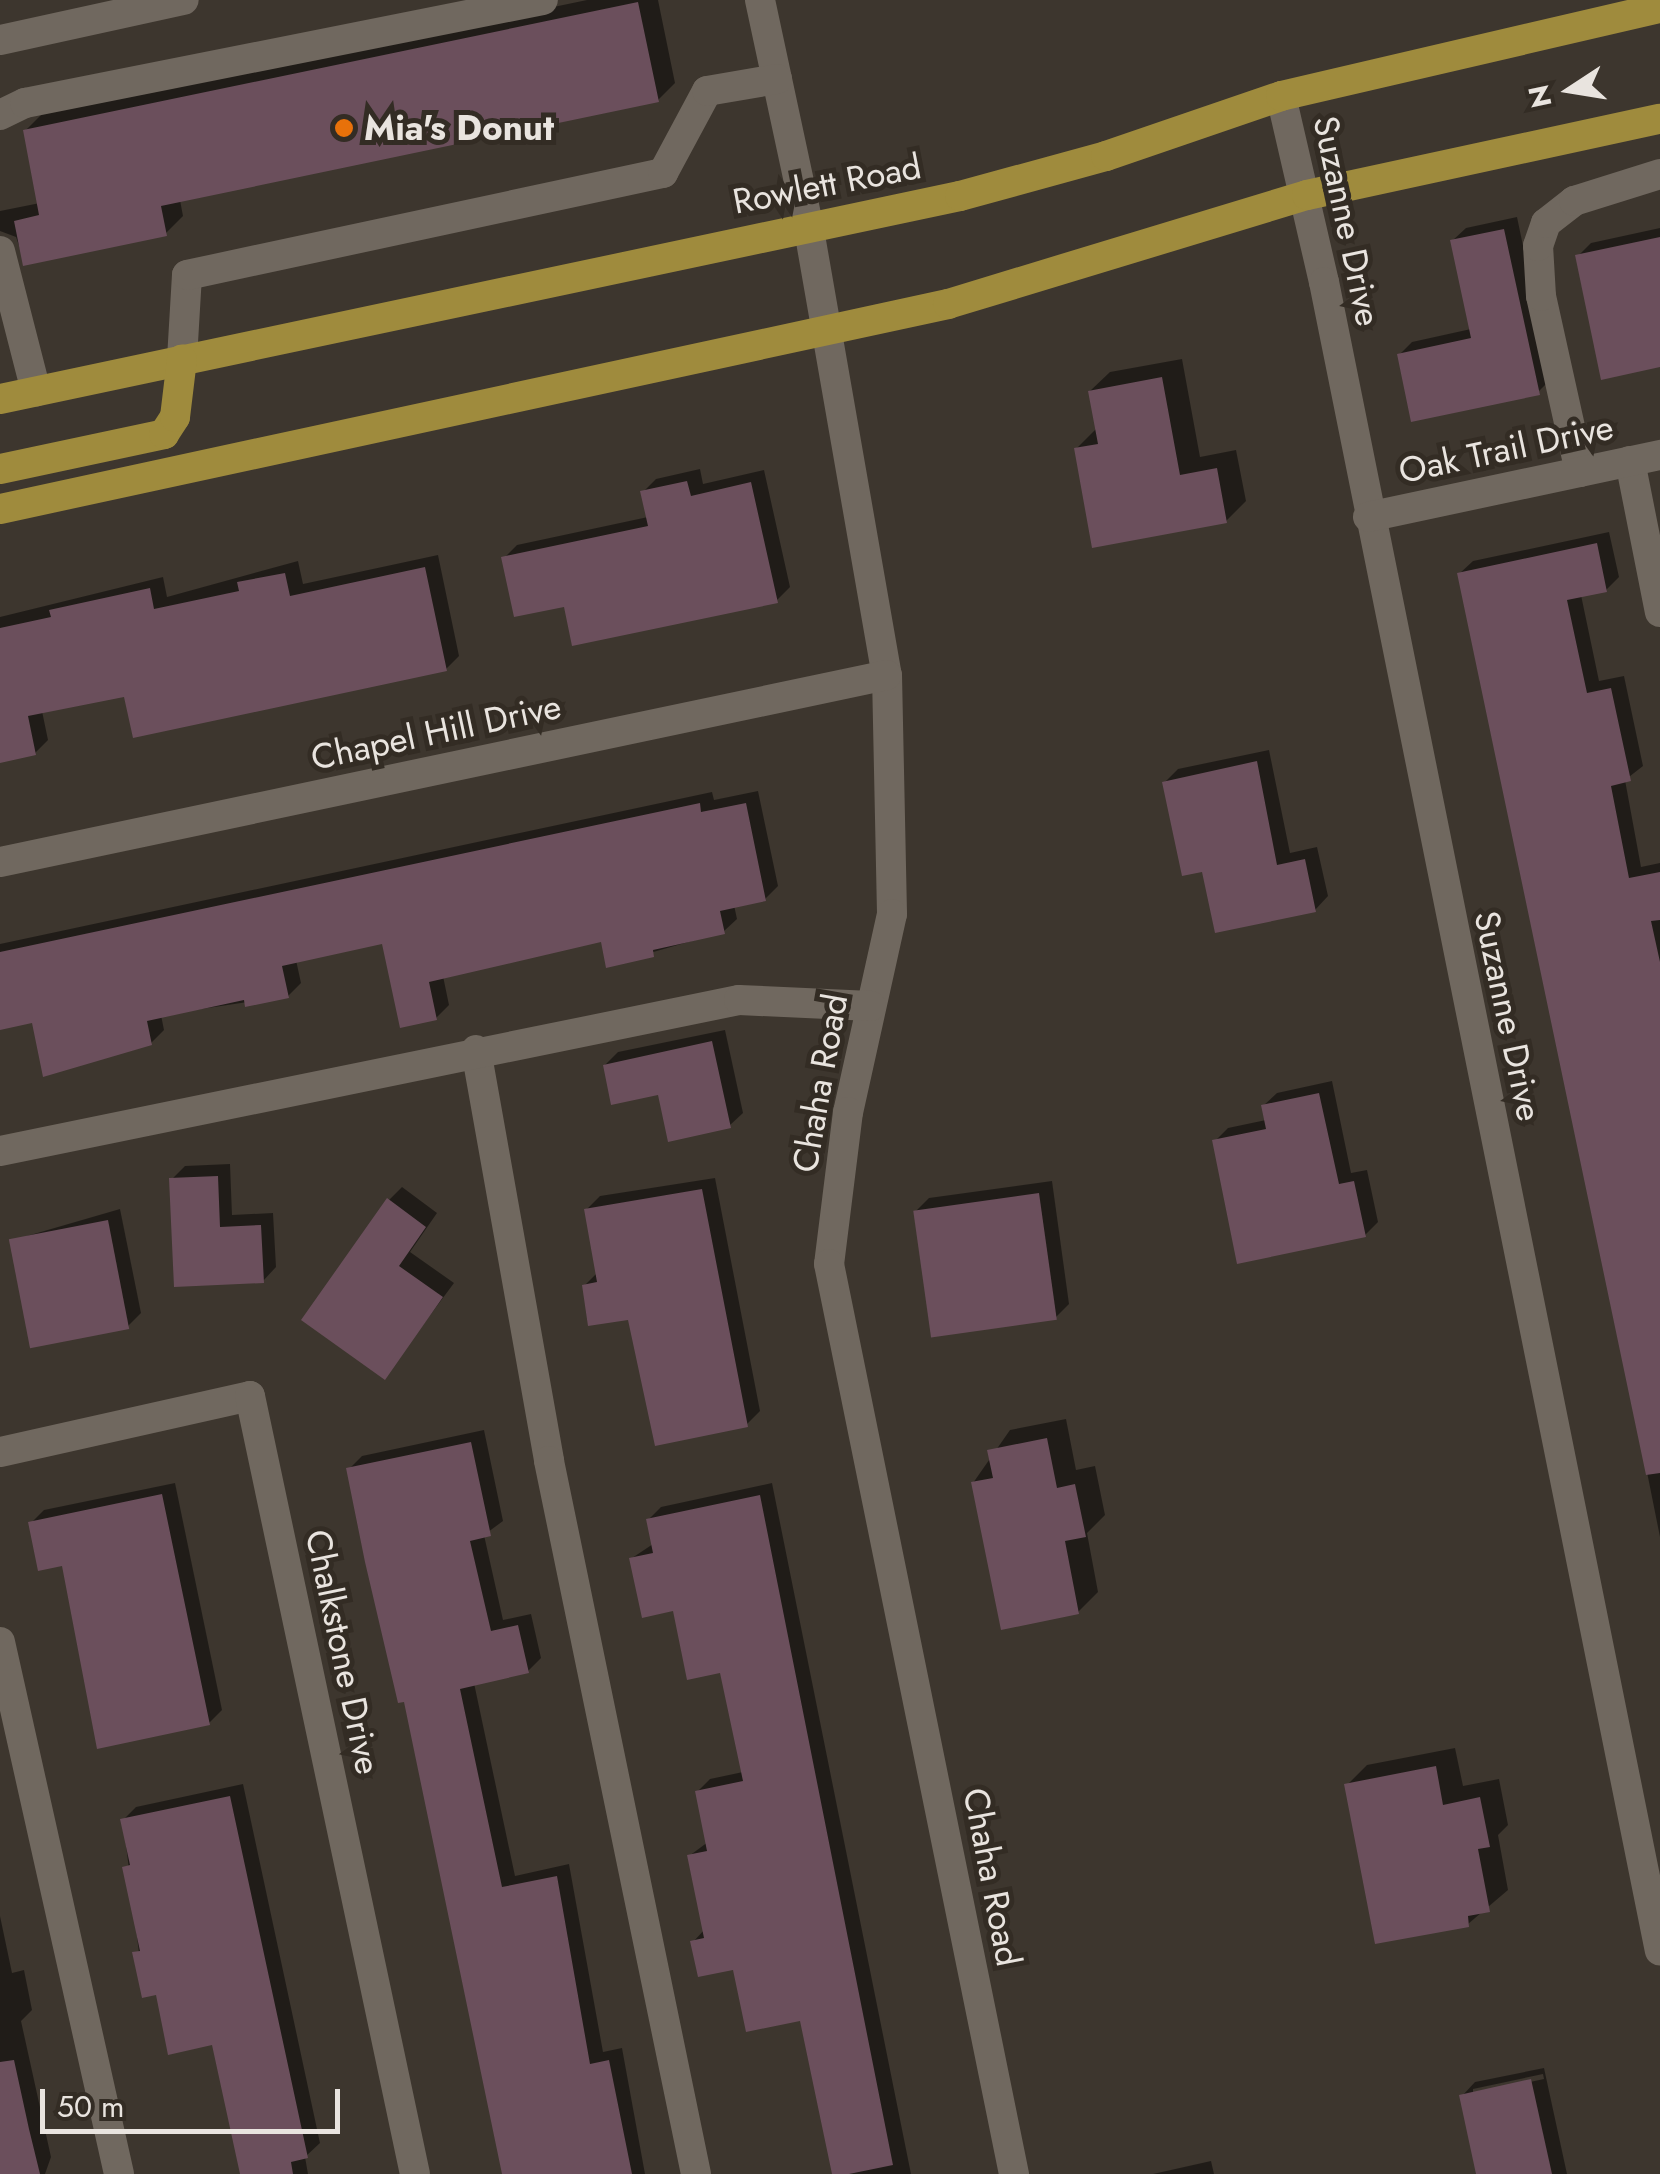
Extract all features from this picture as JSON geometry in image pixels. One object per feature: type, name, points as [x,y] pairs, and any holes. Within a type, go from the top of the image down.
[{"type":"main road","name":"Rowlett Road","points":[[0,399],[808,224],[960,196],[1106,156],[1281,96],[1660,8]]},
{"type":"main road","points":[[0,509],[1007,289],[1306,195],[1660,119]]},
{"type":"main road","points":[[0,470],[164,434],[176,417],[182,360]]},
{"type":"street","points":[[0,40],[184,0]]},
{"type":"street","points":[[0,115],[8,107],[543,0]]},
{"type":"street","name":"Chaha Road","points":[[760,0],[808,224],[887,675],[892,914],[848,1112],[829,1264],[1014,2174]]},
{"type":"street","points":[[182,360],[187,276],[663,172],[707,90],[777,78]]},
{"type":"street","name":"Suzanne Drive","points":[[1281,96],[1306,195],[1660,1950]]},
{"type":"street","points":[[1580,472],[1541,296],[1538,246],[1546,224],[1574,201],[1660,174]]},
{"type":"street","points":[[0,251],[36,391]]},
{"type":"street","name":"Oak Trail Drive","points":[[1368,517],[1660,455]]},
{"type":"street","points":[[1630,461],[1660,612]]},
{"type":"street","name":"Chapel Hill Drive","points":[[0,862],[887,675]]},
{"type":"street","points":[[0,1151],[476,1050],[740,1000],[872,1006]]},
{"type":"street","points":[[476,1050],[549,1461],[696,2174]]},
{"type":"street","name":"Chalkstone Drive","points":[[0,1452],[250,1396],[415,2174]]},
{"type":"street","points":[[0,1642],[119,2174]]},
{"type":"building","points":[[638,2],[659,102],[161,206],[167,236],[23,266],[14,221],[39,215],[23,130]]},
{"type":"building","points":[[1504,229],[1540,395],[1411,422],[1397,354],[1471,338],[1450,240]]},
{"type":"building","points":[[1660,237],[1660,367],[1601,380],[1575,255]]},
{"type":"building","points":[[1162,377],[1180,475],[1217,468],[1227,523],[1092,548],[1074,448],[1098,444],[1088,391]]},
{"type":"building","points":[[687,481],[691,496],[751,482],[778,603],[572,646],[564,607],[514,617],[501,557],[648,526],[640,491]]},
{"type":"building","points":[[1597,543],[1607,592],[1567,600],[1587,693],[1611,688],[1631,781],[1611,786],[1629,878],[1660,872],[1660,920],[1651,921],[1660,962],[1660,1473],[1646,1475],[1457,573]]},
{"type":"building","points":[[425,567],[447,671],[133,738],[124,697],[28,716],[36,755],[0,763],[0,628],[51,617],[49,610],[150,588],[154,609],[239,591],[237,582],[285,573],[290,596]]},
{"type":"building","points":[[1257,761],[1277,865],[1305,859],[1316,912],[1215,933],[1202,872],[1182,876],[1162,782]]},
{"type":"building","points":[[700,803],[701,812],[746,803],[766,901],[720,911],[725,934],[653,950],[654,957],[606,968],[601,942],[429,982],[437,1020],[400,1028],[382,944],[282,966],[289,998],[245,1007],[244,1000],[147,1021],[152,1045],[43,1077],[32,1023],[0,1030],[0,952]]},
{"type":"building","points":[[712,1041],[731,1128],[668,1142],[658,1095],[611,1105],[603,1065]]},
{"type":"building","points":[[1319,1093],[1339,1184],[1354,1181],[1366,1237],[1237,1264],[1212,1140],[1266,1129],[1261,1105]]},
{"type":"building","points":[[218,1176],[220,1227],[261,1225],[264,1283],[174,1287],[169,1178]]},
{"type":"building","points":[[702,1189],[748,1427],[655,1446],[628,1320],[588,1326],[582,1285],[597,1282],[584,1209]]},
{"type":"building","points":[[1039,1193],[1057,1320],[931,1337],[913,1211]]},
{"type":"building","points":[[387,1198],[426,1227],[399,1266],[443,1297],[385,1380],[301,1320]]},
{"type":"building","points":[[108,1220],[129,1329],[30,1348],[9,1239]]},
{"type":"building","points":[[1047,1438],[1057,1488],[1075,1484],[1086,1537],[1065,1541],[1079,1614],[1001,1630],[971,1482],[993,1478],[987,1450]]},
{"type":"building","points":[[471,1442],[491,1536],[470,1541],[491,1631],[518,1625],[529,1673],[460,1689],[502,1887],[557,1876],[590,2064],[609,2060],[632,2174],[502,2174],[404,1702],[398,1703],[365,1562],[346,1468]]},
{"type":"building","points":[[162,1494],[210,1725],[97,1749],[62,1566],[38,1571],[28,1522]]},
{"type":"building","points":[[760,1495],[893,2165],[849,2174],[832,2174],[800,2021],[746,2032],[733,1970],[698,1977],[690,1941],[704,1938],[687,1855],[707,1851],[695,1791],[743,1781],[720,1673],[687,1680],[673,1611],[642,1618],[629,1558],[653,1553],[646,1519]]},
{"type":"building","points":[[1436,1766],[1443,1805],[1480,1797],[1490,1847],[1478,1849],[1490,1912],[1468,1916],[1469,1927],[1375,1944],[1344,1784]]},
{"type":"building","points":[[230,1796],[308,2158],[291,2162],[293,2174],[240,2174],[212,2045],[168,2055],[156,1995],[142,1998],[132,1952],[140,1951],[122,1867],[130,1865],[120,1819]]},
{"type":"building","points":[[14,2060],[40,2174],[0,2174],[0,2062]]},
{"type":"building","points":[[1531,2079],[1552,2174],[1476,2174],[1459,2095]]},
{"type":"place","name":"Mia's Donut","points":[[344,128]]}]
